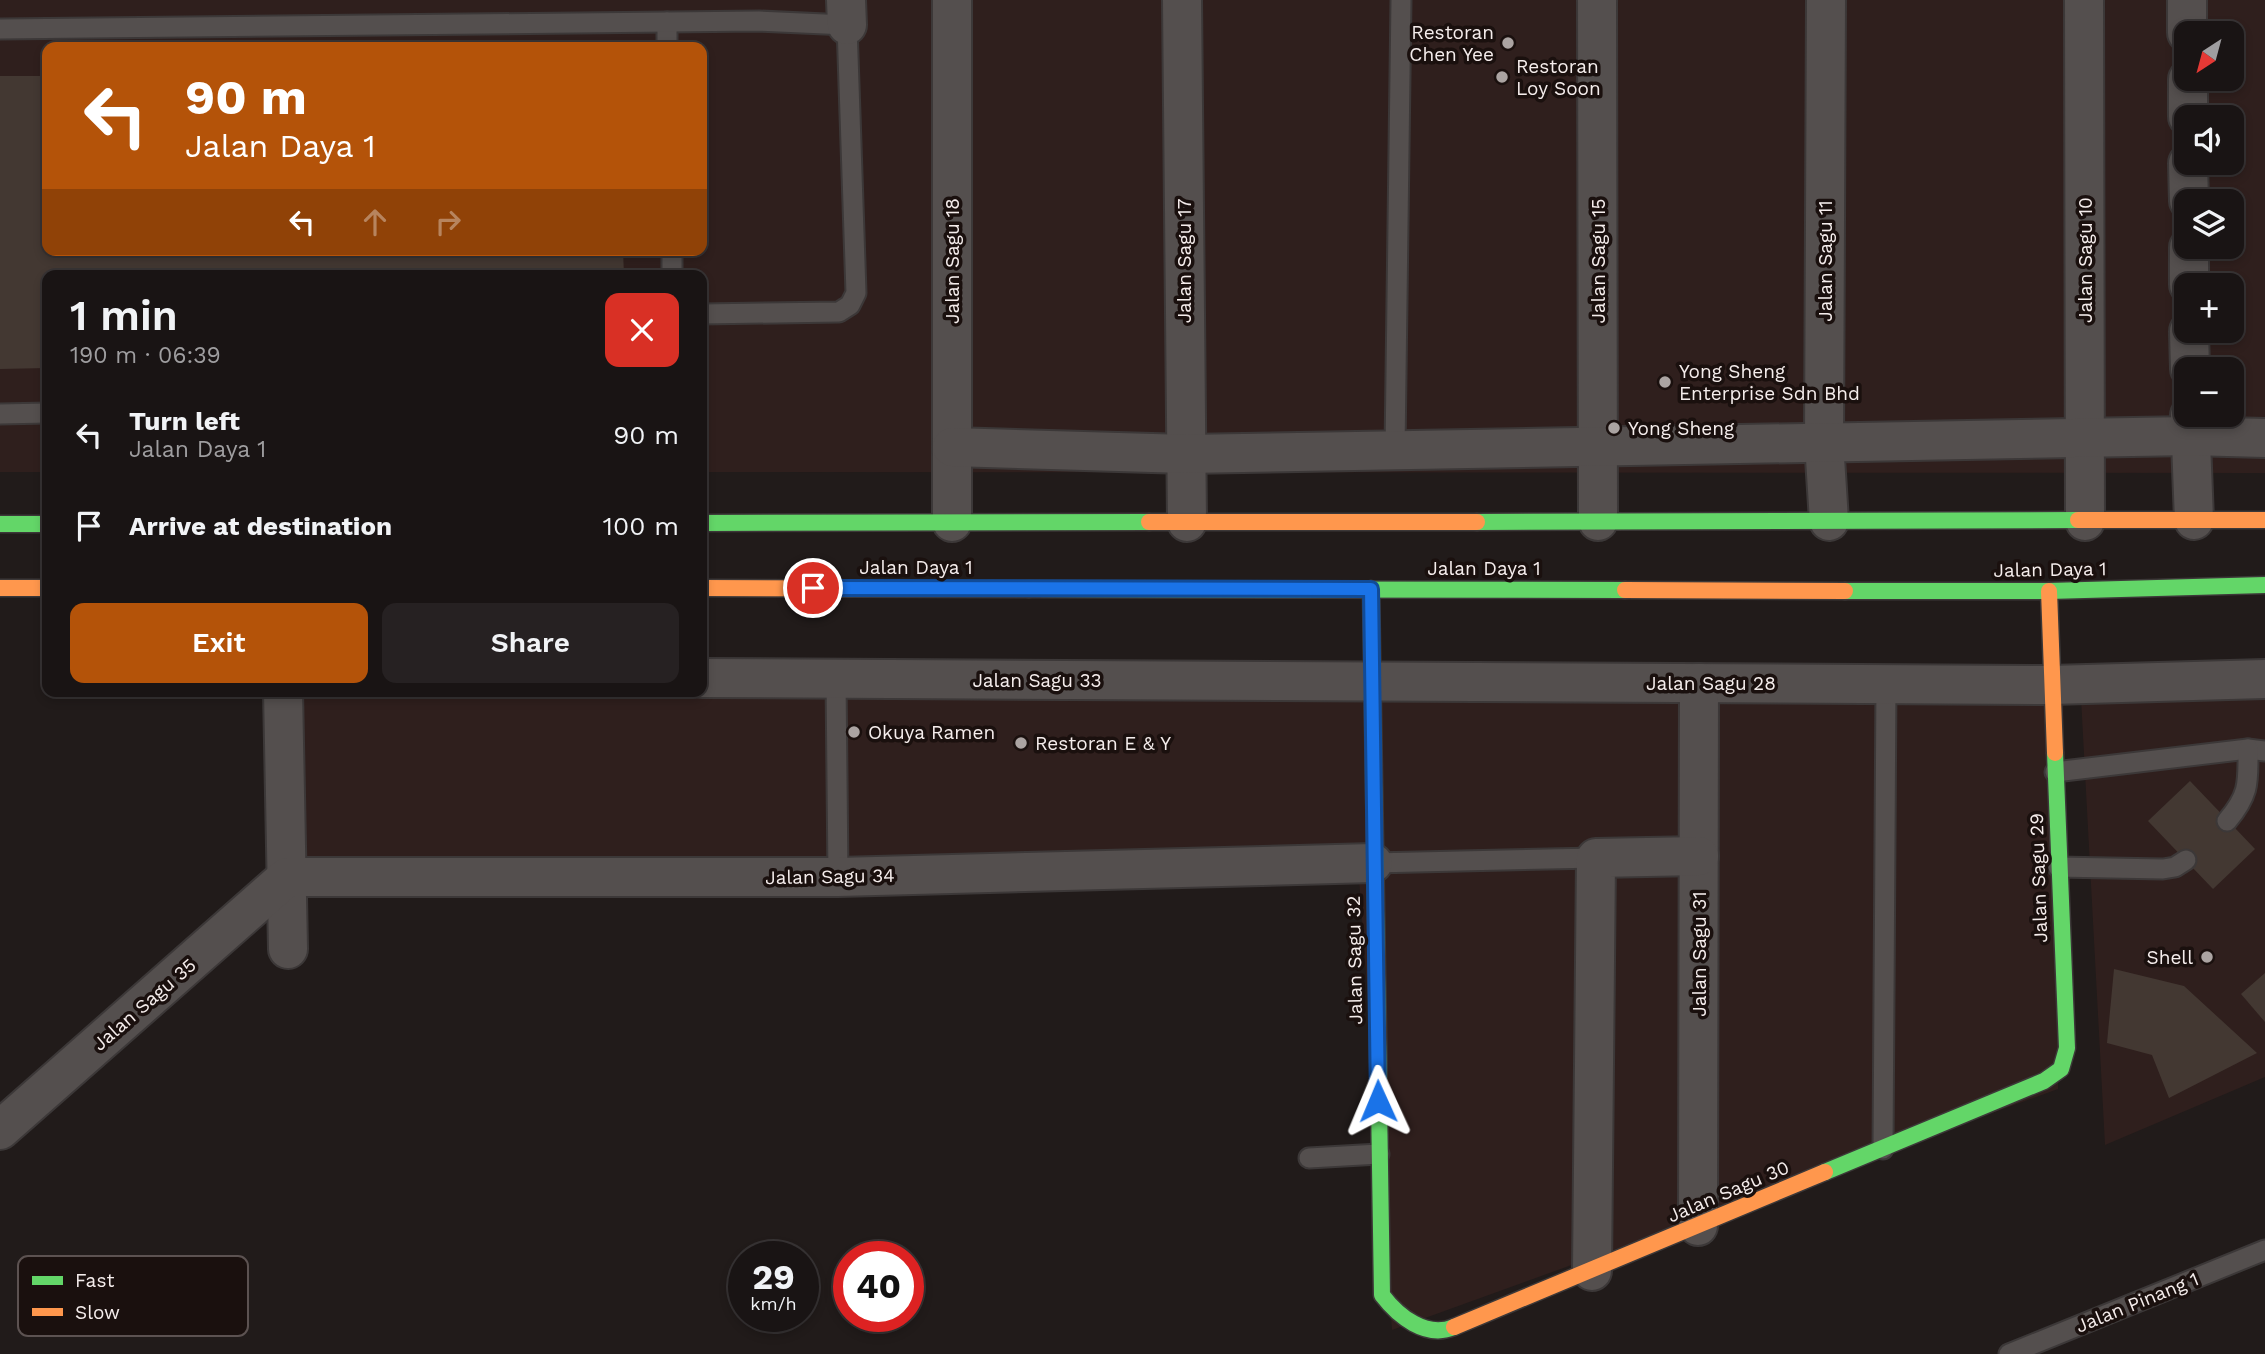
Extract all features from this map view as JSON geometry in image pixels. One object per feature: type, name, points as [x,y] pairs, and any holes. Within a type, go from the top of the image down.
[{"type":"main road","points":[[707,523],[2265,520]]},
{"type":"main road","points":[[0,524],[42,524]]},
{"type":"main road","name":"Jalan Daya 1","points":[[707,588],[2049,591],[2265,585]]},
{"type":"main road","points":[[0,587],[42,588]]},
{"type":"main road","name":"Jalan Sagu 32","points":[[1371,589],[1373,863],[1382,1295],[1407,1322]]},
{"type":"main road","name":"Jalan Sagu 29","points":[[2049,591],[2067,1048],[2061,1069]]},
{"type":"main road","name":"Jalan Sagu 30","points":[[1407,1322],[1426,1329],[1445,1331],[2044,1081],[2061,1069]]},
{"type":"street","name":"Jalan Sagu 18","points":[[952,0],[952,522]]},
{"type":"street","name":"Jalan Sagu 17","points":[[1182,0],[1186,522]]},
{"type":"street","name":"Jalan Sagu 15","points":[[1597,0],[1598,521]]},
{"type":"street","name":"Jalan Sagu 11","points":[[1826,0],[1824,442],[1829,521]]},
{"type":"street","name":"Jalan Sagu 10","points":[[2084,0],[2085,520]]},
{"type":"street","points":[[2187,0],[2187,21]]},
{"type":"street","points":[[952,447],[1186,454],[2085,437],[2174,427]]},
{"type":"street","points":[[2190,427],[2194,520]]},
{"type":"street","points":[[2202,427],[2265,438]]},
{"type":"street","name":"Jalan Sagu 33","points":[[707,678],[1371,681]]},
{"type":"street","name":"Jalan Sagu 28","points":[[1371,681],[2051,685],[2265,679]]},
{"type":"street","name":"Jalan Sagu 31","points":[[1698,1226],[1699,683]]},
{"type":"street","points":[[283,697],[288,949]]},
{"type":"street","points":[[1592,1271],[1596,859],[1699,856]]},
{"type":"street","name":"Jalan Sagu 34","points":[[287,877],[838,877],[1373,863]]},
{"type":"street","name":"Jalan Sagu 35","points":[[0,1130],[287,877]]},
{"type":"lane","points":[[1395,450],[1401,0]]},
{"type":"lane","points":[[0,29],[667,22],[846,13],[856,293],[850,305],[839,312],[707,314]]},
{"type":"lane","points":[[667,22],[667,42]]},
{"type":"lane","points":[[0,414],[42,413]]},
{"type":"lane","points":[[836,679],[838,877]]},
{"type":"lane","points":[[1883,1149],[1886,684]]},
{"type":"lane","points":[[2055,772],[2256,750],[2244,802],[2227,821]]},
{"type":"lane","points":[[1373,863],[1596,859]]},
{"type":"lane","points":[[2058,867],[2164,869],[2175,867],[2186,860]]},
{"type":"lane","points":[[1309,1158],[1379,1154]]},
{"type":"lane","name":"Jalan Pinang 1","points":[[2008,1354],[2265,1250]]},
{"type":"shaded area","points":[[0,0],[2265,0],[2265,473],[707,472],[707,270],[42,270],[42,472],[0,472]]},
{"type":"shaded area","points":[[2064,671],[2058,1089],[1392,1330],[1359,878],[273,891],[270,697],[707,697],[707,691]]},
{"type":"shaded area","points":[[2265,692],[2265,1077],[2105,1145],[2081,698]]},
{"type":"building","points":[[0,76],[42,76],[42,256],[623,256],[624,270],[42,270],[42,368],[0,369]]},
{"type":"building","points":[[2190,781],[2255,849],[2213,889],[2148,821]]},
{"type":"building","points":[[2114,969],[2184,986],[2257,1053],[2169,1098],[2152,1055],[2107,1043]]},
{"type":"building","points":[[2265,973],[2265,1022],[2241,994]]},
{"type":"traffic: fast","points":[[1477,522],[2078,520]]},
{"type":"traffic: fast","points":[[707,523],[1149,522]]},
{"type":"traffic: fast","points":[[0,524],[42,524]]},
{"type":"traffic: fast","points":[[1845,591],[2049,591],[2265,585]]},
{"type":"traffic: fast","points":[[1029,589],[1625,590]]},
{"type":"traffic: fast","points":[[1371,589],[1382,1295],[1404,1318],[1423,1328],[1444,1330],[1454,1327]]},
{"type":"traffic: fast","points":[[1825,1172],[2044,1081],[2061,1069],[2067,1048],[2055,753]]},
{"type":"traffic: slow","points":[[2078,520],[2265,520]]},
{"type":"traffic: slow","points":[[1149,522],[1477,522]]},
{"type":"traffic: slow","points":[[0,588],[42,588]]},
{"type":"traffic: slow","points":[[707,588],[1029,589]]},
{"type":"traffic: slow","points":[[1625,590],[1845,591]]},
{"type":"traffic: slow","points":[[2049,591],[2055,753]]},
{"type":"traffic: slow","points":[[1454,1327],[1825,1172]]},
{"type":"place","name":"Restoran Chen Yee","points":[[1508,43]]},
{"type":"place","name":"Restoran Loy Soon","points":[[1502,77]]},
{"type":"place","name":"Yong Sheng Enterprise Sdn Bhd","points":[[1665,382]]},
{"type":"place","name":"Yong Sheng","points":[[1614,428]]},
{"type":"place","name":"Okuya Ramen","points":[[854,732]]},
{"type":"place","name":"Restoran E & Y","points":[[1021,743]]},
{"type":"place","name":"Shell","points":[[2207,957]]},
{"type":"route","points":[[813,588],[1371,589],[1378,1101]]}]
